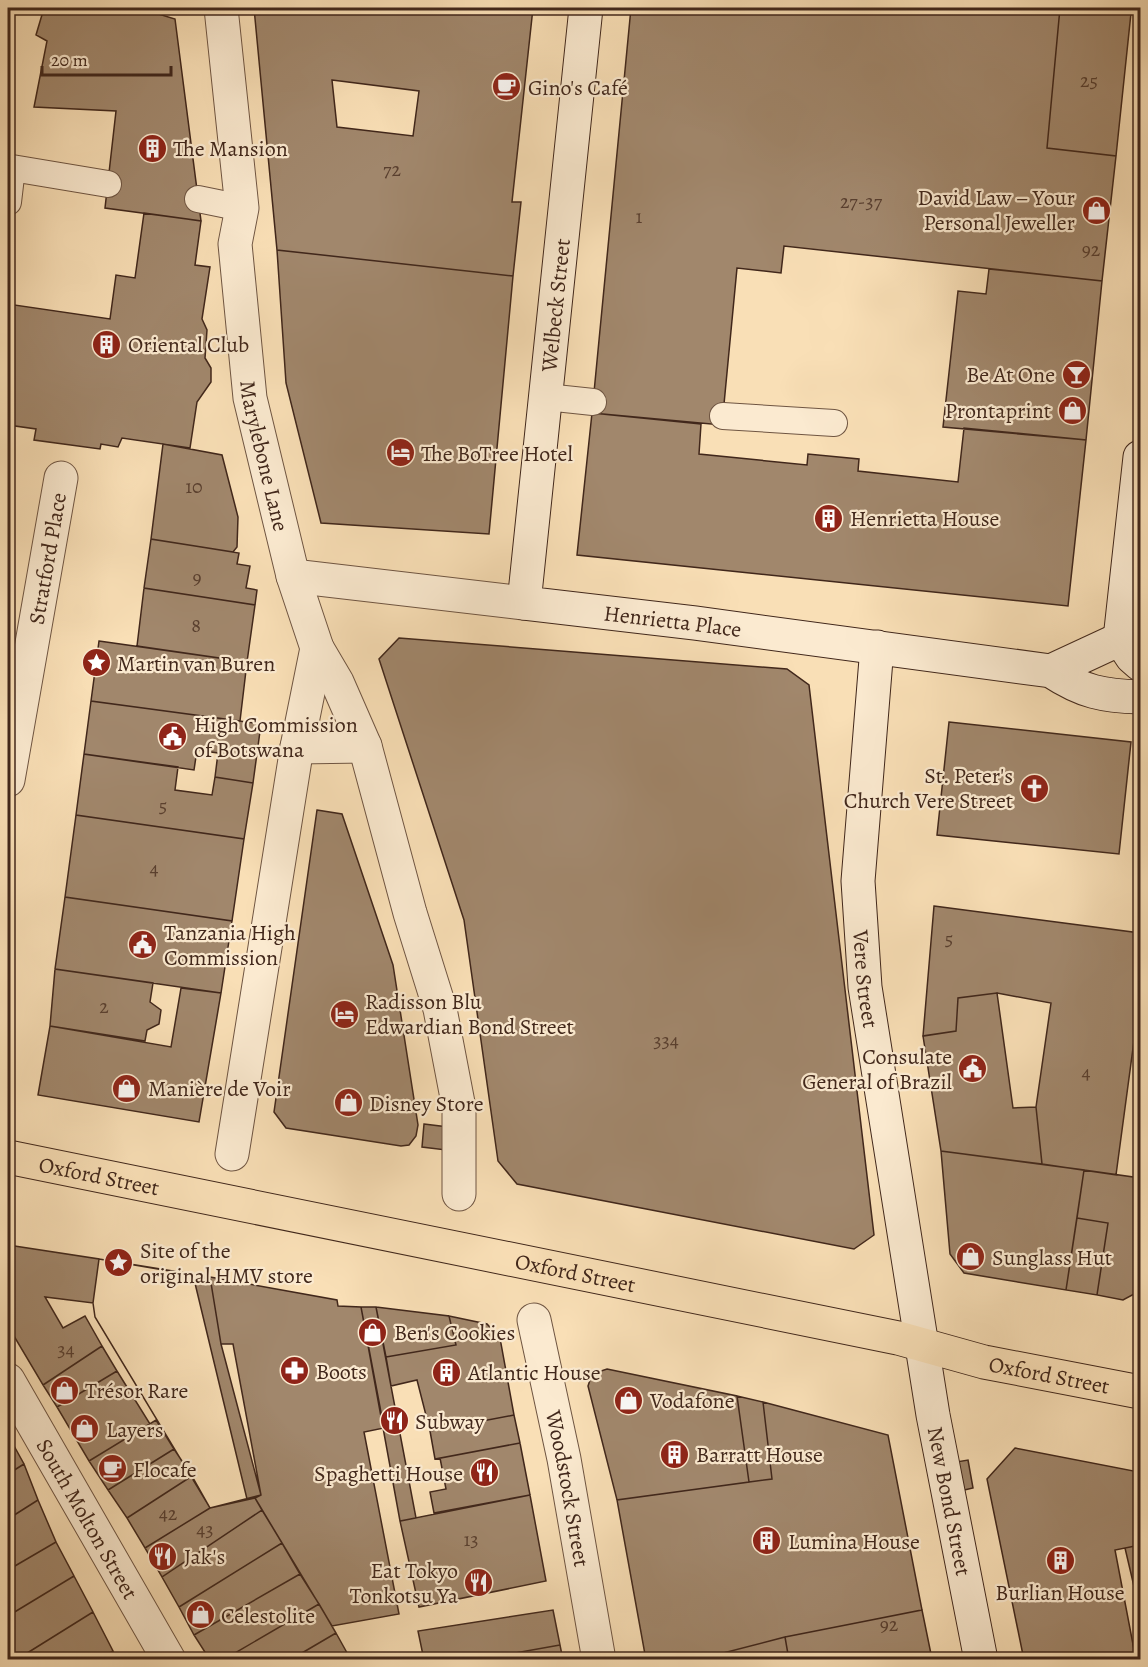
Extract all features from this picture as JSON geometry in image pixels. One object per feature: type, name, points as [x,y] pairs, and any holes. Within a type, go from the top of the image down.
[{"type":"main road","name":"Oxford Street","points":[[8,1157],[921,1342],[984,1362],[1140,1392]]},
{"type":"street","name":"Welbeck Street","points":[[524,603],[586,8]]},
{"type":"street","name":"Marylebone Lane","points":[[214,9],[242,208],[235,244],[250,398],[293,576],[317,648],[337,682],[365,746],[410,913],[440,1009],[459,1108],[459,1194]]},
{"type":"street","points":[[1052,671],[1130,652],[1140,457]]},
{"type":"street","name":"Stratford Place","points":[[8,780],[61,478]]},
{"type":"street","name":"Henrietta Place","points":[[293,576],[877,647],[1052,671],[1076,687],[1112,695],[1140,697]]},
{"type":"street","name":"Vere Street","points":[[877,647],[858,881],[865,987],[921,1342]]},
{"type":"street","name":"Marylebone Lane","points":[[232,1154],[297,747],[317,648]]},
{"type":"street","points":[[297,747],[365,746]]},
{"type":"street","name":"Woodstock Street","points":[[534,1320],[564,1459],[599,1659]]},
{"type":"street","name":"New Bond Street","points":[[921,1342],[981,1659]]},
{"type":"street","name":"South Molton Street","points":[[8,1380],[169,1659]]},
{"type":"lane","points":[[8,202],[12,168],[108,184]]},
{"type":"lane","points":[[198,199],[242,208]]},
{"type":"lane","points":[[546,397],[593,402]]},
{"type":"lane","points":[[723,416],[834,423]]},
{"type":"building","points":[[8,8],[13,8],[8,66]]},
{"type":"building","name":"The Mansion","points":[[44,8],[139,8],[175,19],[201,221],[105,208],[116,111],[34,107],[47,41],[36,35]]},
{"type":"building","points":[[254,8],[533,8],[512,202],[521,202],[513,276],[277,250]],"holes":[[[332,80],[419,91],[413,136],[337,127]]]},
{"type":"building","points":[[631,8],[1060,8],[1047,148],[1116,156],[1102,281],[784,246],[781,273],[737,268],[722,425],[592,413]]},
{"type":"building","points":[[1060,8],[1131,13],[1116,156],[1047,148]]},
{"type":"building","name":"Oriental Club","points":[[144,213],[201,221],[195,265],[210,267],[202,319],[207,330],[205,358],[211,368],[211,382],[197,402],[190,448],[122,438],[118,447],[101,444],[100,449],[34,440],[36,429],[8,425],[8,304],[110,319],[116,275],[135,278]]},
{"type":"building","name":"The BoTree Hotel","points":[[277,250],[513,276],[489,534],[321,523],[286,383]]},
{"type":"building","points":[[989,269],[1102,281],[1086,440],[943,427],[958,291],[986,294]]},
{"type":"building","name":"Henrietta House","points":[[592,413],[701,424],[699,454],[807,465],[808,454],[859,459],[858,471],[958,482],[964,428],[1086,440],[1068,606],[577,555]]},
{"type":"building","points":[[163,444],[222,455],[238,517],[237,547],[233,552],[151,539]]},
{"type":"building","points":[[151,539],[239,553],[237,564],[250,566],[246,588],[257,590],[255,605],[144,588]]},
{"type":"building","points":[[144,588],[255,605],[247,662],[137,646]]},
{"type":"building","points":[[399,638],[787,669],[809,685],[874,1235],[854,1249],[517,1184],[498,1161],[464,920],[379,659]]},
{"type":"building","points":[[99,641],[247,662],[240,721],[91,701]]},
{"type":"building","name":"High Commission of Botswana","points":[[91,701],[261,724],[253,783],[215,777],[218,753],[197,750],[194,770],[84,754]]},
{"type":"building","name":"St. Peter's Church Vere Street","points":[[949,722],[1131,742],[1119,854],[937,835]]},
{"type":"building","points":[[84,754],[178,767],[175,790],[212,795],[215,777],[253,783],[244,839],[76,815]]},
{"type":"building","name":"Radisson Blu Edwardian Bond Street","points":[[317,810],[342,814],[393,965],[418,1125],[416,1136],[409,1145],[401,1146],[286,1128],[274,1112]]},
{"type":"building","points":[[76,815],[244,839],[232,921],[65,897]]},
{"type":"building","name":"Tanzania High Commission","points":[[65,897],[232,921],[221,993],[55,969]]},
{"type":"building","points":[[934,906],[1140,933],[1140,996],[1116,1175],[1042,1164],[1036,1107],[1051,1003],[997,993],[958,998],[956,1031],[923,1036]]},
{"type":"building","points":[[55,969],[153,983],[150,1002],[161,1010],[159,1024],[147,1030],[145,1041],[50,1026]]},
{"type":"building","points":[[181,988],[221,993],[199,1122],[38,1095],[50,1026],[171,1047]]},
{"type":"building","points":[[997,993],[1013,1108],[1036,1107],[1042,1164],[941,1151],[923,1036],[956,1031],[958,998]]},
{"type":"building","points":[[424,1124],[448,1127],[446,1150],[422,1147]]},
{"type":"building","points":[[941,1151],[1084,1170],[1066,1290],[964,1273],[950,1254]]},
{"type":"building","points":[[1084,1170],[1140,1178],[1140,1261],[1136,1293],[1123,1300],[1097,1295],[1108,1223],[1077,1218]]},
{"type":"building","points":[[1077,1218],[1108,1223],[1097,1295],[1066,1290]]},
{"type":"building","points":[[8,1245],[99,1259],[93,1303],[45,1297],[63,1328],[85,1316],[102,1346],[43,1385],[8,1326]]},
{"type":"building","points":[[99,1259],[210,1277],[221,1344],[261,1495],[210,1508],[95,1317],[93,1303]]},
{"type":"building","points":[[99,1259],[193,1275],[247,1499],[210,1508],[95,1317],[93,1303]]},
{"type":"building","points":[[210,1277],[337,1300],[338,1306],[361,1307],[384,1428],[364,1432],[399,1614],[332,1626],[255,1498],[261,1495],[233,1344],[221,1344]]},
{"type":"building","points":[[361,1307],[376,1307],[416,1518],[400,1521]]},
{"type":"building","points":[[376,1307],[449,1316],[456,1345],[386,1357]]},
{"type":"building","name":"Atlantic House","points":[[449,1316],[487,1324],[500,1338],[514,1415],[430,1431],[417,1380],[391,1386],[386,1357],[456,1345]]},
{"type":"building","points":[[102,1346],[117,1371],[57,1407],[43,1385]]},
{"type":"building","name":"Barratt House","points":[[607,1369],[737,1396],[749,1482],[617,1500],[588,1386],[592,1374]]},
{"type":"building","points":[[117,1371],[150,1424],[89,1461],[57,1407]]},
{"type":"building","points":[[737,1396],[763,1402],[772,1479],[749,1482]]},
{"type":"building","name":"Lumina House","points":[[763,1402],[888,1435],[922,1610],[785,1637],[696,1660],[646,1660],[617,1500],[772,1479]]},
{"type":"building","points":[[514,1415],[520,1443],[435,1459],[430,1431]]},
{"type":"building","points":[[156,1420],[174,1449],[108,1490],[89,1461]]},
{"type":"building","points":[[8,1435],[24,1464],[8,1474]]},
{"type":"building","name":"Spaghetti House","points":[[520,1443],[530,1495],[434,1513],[430,1492],[446,1489],[440,1458]]},
{"type":"building","name":"Burlian House","points":[[1015,1448],[1139,1472],[1140,1545],[1115,1550],[1136,1660],[1024,1660],[987,1479]]},
{"type":"building","points":[[174,1449],[192,1476],[127,1518],[108,1490]]},
{"type":"building","points":[[968,1460],[973,1488],[960,1491],[956,1462]]},
{"type":"building","points":[[24,1464],[38,1500],[8,1519],[8,1474]]},
{"type":"building","points":[[192,1476],[210,1508],[145,1548],[127,1518]]},
{"type":"building","points":[[530,1495],[546,1581],[419,1607],[400,1521]]},
{"type":"building","points":[[255,1498],[262,1510],[162,1577],[145,1548],[210,1508]]},
{"type":"building","points":[[38,1500],[56,1542],[8,1570],[8,1519]]},
{"type":"building","points":[[262,1510],[282,1543],[179,1607],[162,1577]]},
{"type":"building","points":[[56,1542],[74,1576],[8,1616],[8,1570]]},
{"type":"building","points":[[282,1543],[300,1574],[194,1635],[179,1607]]},
{"type":"building","points":[[1140,1545],[1140,1612],[1125,1548]]},
{"type":"building","points":[[300,1574],[319,1604],[223,1660],[210,1660],[194,1635]]},
{"type":"building","points":[[74,1576],[93,1612],[16,1660],[8,1660],[8,1616]]},
{"type":"building","points":[[319,1604],[336,1633],[290,1660],[223,1660]]},
{"type":"building","points":[[553,1610],[560,1645],[476,1660],[424,1660],[418,1631]]},
{"type":"building","points":[[922,1610],[931,1654],[901,1660],[789,1660],[785,1637]]},
{"type":"building","points":[[93,1612],[113,1651],[97,1660],[16,1660]]},
{"type":"building","points":[[336,1633],[351,1660],[290,1660]]},
{"type":"building","points":[[785,1637],[789,1660],[696,1660]]},
{"type":"building","points":[[1140,1644],[1140,1660],[1136,1660],[1133,1645]]},
{"type":"building","points":[[560,1645],[563,1660],[476,1660]]},
{"type":"building","points":[[113,1651],[118,1660],[97,1660]]},
{"type":"building","points":[[931,1654],[932,1660],[901,1660]]},
{"type":"place","name":"Gino's Café","points":[[507,87]]},
{"type":"place","name":"The Mansion","points":[[152,148]]},
{"type":"place","name":"David Law – Your Personal Jeweller","points":[[1096,210]]},
{"type":"place","name":"Oriental Club","points":[[107,344]]},
{"type":"place","name":"Be At One","points":[[1076,374]]},
{"type":"place","name":"Prontaprint","points":[[1072,410]]},
{"type":"place","name":"The BoTree Hotel","points":[[400,453]]},
{"type":"place","name":"Henrietta House","points":[[829,518]]},
{"type":"place","name":"Martin van Buren","points":[[96,663]]},
{"type":"place","name":"High Commission of Botswana","points":[[173,737]]},
{"type":"place","name":"St. Peter's Church Vere Street","points":[[1034,788]]},
{"type":"place","name":"Tanzania High Commission","points":[[143,945]]},
{"type":"place","name":"Radisson Blu Edwardian Bond Street","points":[[344,1014]]},
{"type":"place","name":"Consulate General of Brazil","points":[[973,1069]]},
{"type":"place","name":"Manière de Voir","points":[[127,1088]]},
{"type":"place","name":"Disney Store","points":[[348,1103]]},
{"type":"place","name":"Sunglass Hut","points":[[971,1257]]},
{"type":"place","name":"Site of the original HMV store","points":[[119,1263]]},
{"type":"place","name":"Ben's Cookies","points":[[373,1332]]},
{"type":"place","name":"Boots","points":[[295,1371]]},
{"type":"place","name":"Atlantic House","points":[[447,1372]]},
{"type":"place","name":"Trésor Rare","points":[[64,1390]]},
{"type":"place","name":"Vodafone","points":[[629,1400]]},
{"type":"place","name":"Subway","points":[[394,1421]]},
{"type":"place","name":"Layers","points":[[85,1429]]},
{"type":"place","name":"Barratt House","points":[[675,1454]]},
{"type":"place","name":"Flocafe","points":[[112,1469]]},
{"type":"place","name":"Spaghetti House","points":[[484,1473]]},
{"type":"place","name":"Lumina House","points":[[767,1541]]},
{"type":"place","name":"Jak's","points":[[163,1556]]},
{"type":"place","name":"Burlian House","points":[[1060,1560]]},
{"type":"place","name":"Eat Tokyo Tonkotsu Ya","points":[[479,1583]]},
{"type":"place","name":"Celestolite","points":[[200,1615]]}]
